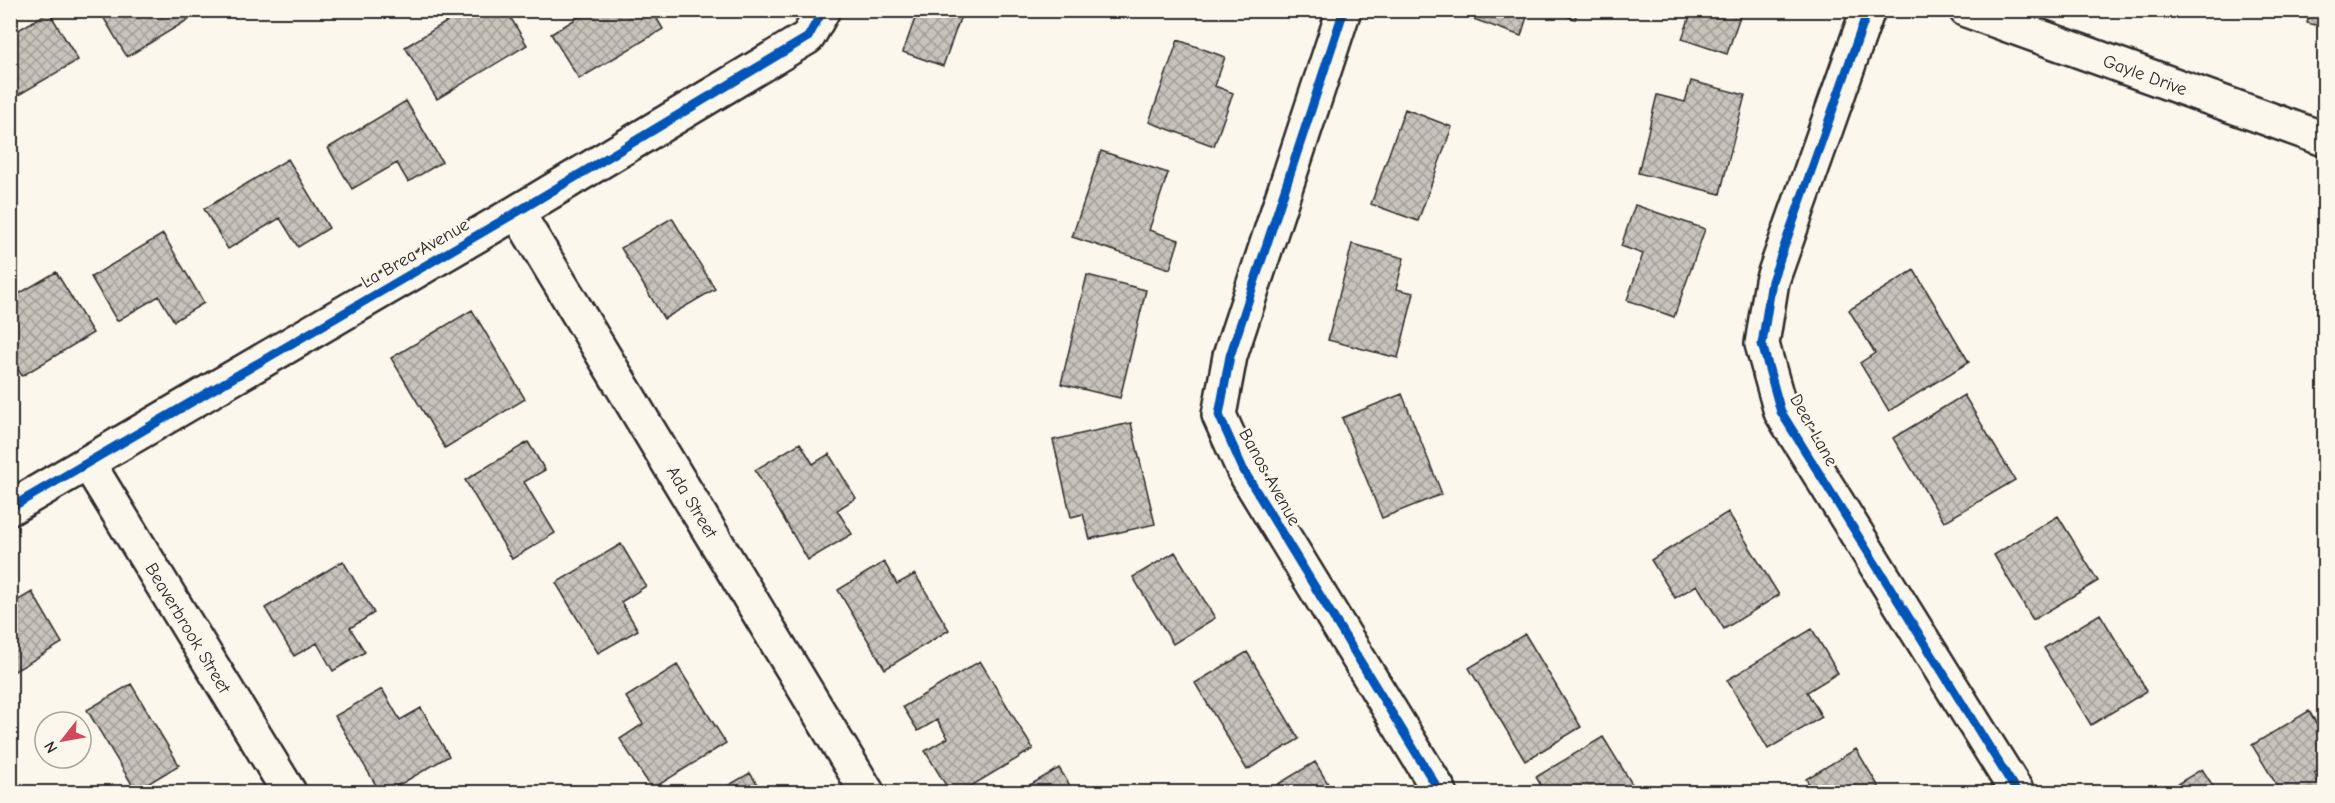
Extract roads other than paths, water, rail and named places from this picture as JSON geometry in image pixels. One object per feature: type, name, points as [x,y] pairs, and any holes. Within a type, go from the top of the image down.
[{"type":"street","name":"La Brea Avenue","points":[[10,508],[517,212],[808,37],[823,10]]},
{"type":"street","name":"Banos Avenue","points":[[1344,10],[1230,356],[1219,415],[1244,471],[1440,792]]},
{"type":"street","name":"Deer Lane","points":[[1868,10],[1772,281],[1762,345],[1781,412],[2017,792]]},
{"type":"street","name":"Gayle Drive","points":[[1966,10],[2325,139]]},
{"type":"street","name":"Ada Street","points":[[517,212],[867,792]]},
{"type":"street","name":"Beaverbrook Street","points":[[88,463],[289,792]]}]
